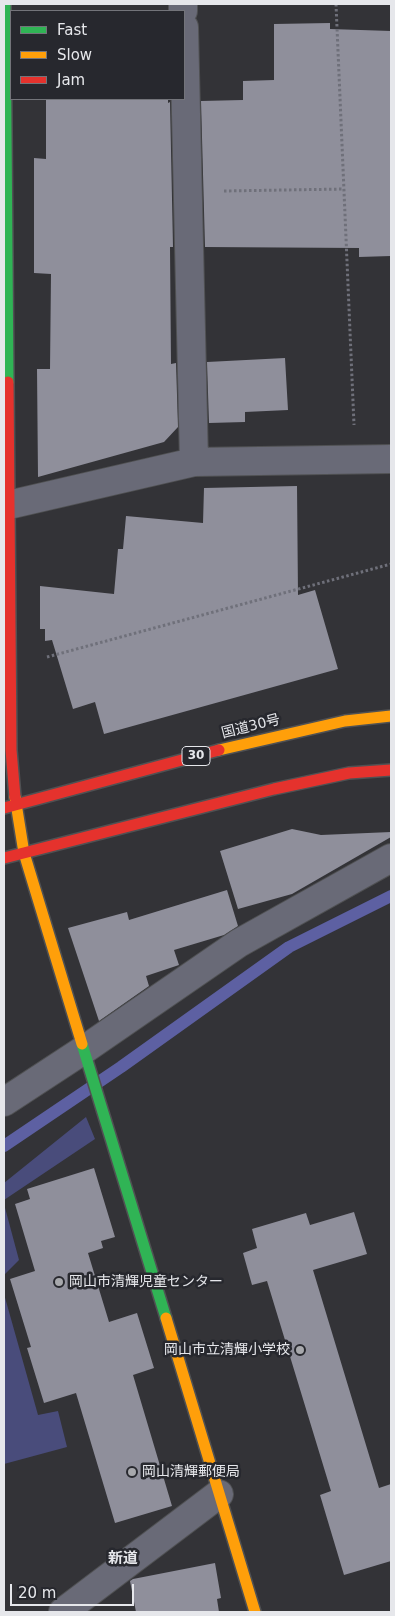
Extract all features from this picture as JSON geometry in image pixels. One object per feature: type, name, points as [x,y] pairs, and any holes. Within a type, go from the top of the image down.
[{"type":"main road","points":[[5,4],[6,507],[11,750],[16,804],[24,853],[102,1103],[255,1612]]},
{"type":"main road","name":"国道30号","points":[[4,808],[260,739],[346,721],[391,716]]},
{"type":"main road","points":[[4,858],[274,788],[349,773],[391,770]]},
{"type":"street","points":[[185,68],[194,462]]},
{"type":"street","points":[[6,507],[194,462],[391,458]]},
{"type":"street","points":[[4,1102],[87,1056],[239,943],[391,858]]},
{"type":"street","points":[[63,1612],[219,1494]]},
{"type":"path","points":[[336,4],[355,459]]},
{"type":"path","points":[[188,191],[344,189]]},
{"type":"path","points":[[10,667],[391,564]]},
{"type":"shaded area","points":[[86,1117],[95,1139],[4,1200],[4,1183]]},
{"type":"shaded area","points":[[4,1204],[19,1260],[4,1275]]},
{"type":"shaded area","points":[[4,1294],[38,1415],[58,1411],[67,1447],[4,1464]]},
{"type":"building","points":[[330,23],[330,29],[391,31],[391,256],[359,257],[359,248],[205,247],[201,101],[243,100],[243,81],[274,80],[274,24]]},
{"type":"building","points":[[46,100],[168,100],[168,103],[170,102],[173,247],[170,247],[171,364],[176,363],[178,427],[164,442],[38,477],[37,369],[50,369],[51,274],[34,273],[34,158],[46,159]]},
{"type":"building","points":[[285,358],[288,410],[245,412],[245,422],[209,423],[207,362]]},
{"type":"building","points":[[297,486],[298,595],[315,590],[338,669],[104,734],[95,702],[73,709],[52,640],[45,641],[45,629],[40,629],[40,586],[114,594],[118,549],[123,549],[126,516],[203,523],[204,488]]},
{"type":"building","points":[[292,829],[321,835],[391,832],[391,837],[292,894],[238,909],[220,851]]},
{"type":"building","points":[[227,890],[238,926],[224,935],[174,950],[179,965],[146,976],[149,986],[99,1021],[68,928],[127,912],[129,920]]},
{"type":"building","points":[[94,1168],[115,1237],[101,1241],[103,1248],[88,1253],[109,1322],[137,1313],[154,1368],[133,1375],[172,1506],[115,1523],[76,1393],[44,1403],[27,1348],[31,1347],[10,1279],[35,1271],[15,1204],[30,1199],[27,1189]]},
{"type":"building","points":[[354,1212],[367,1254],[313,1270],[379,1488],[391,1484],[391,1561],[344,1575],[320,1495],[331,1491],[267,1281],[252,1285],[243,1253],[257,1248],[252,1229],[306,1213],[310,1225]]},
{"type":"building","points":[[215,1563],[221,1598],[217,1599],[219,1612],[136,1612],[130,1581],[133,1579]]},
{"type":"waterway","points":[[4,1146],[121,1067],[289,947],[391,896]]},
{"type":"traffic: fast","points":[[5,4],[8,382]]},
{"type":"traffic: fast","points":[[82,1044],[166,1318]]},
{"type":"traffic: slow","points":[[219,750],[345,721],[391,716]]},
{"type":"traffic: slow","points":[[15,797],[24,853],[82,1044]]},
{"type":"traffic: slow","points":[[166,1318],[255,1612]]},
{"type":"traffic: jam","points":[[8,382],[11,750],[15,797]]},
{"type":"traffic: jam","points":[[4,808],[219,750]]},
{"type":"traffic: jam","points":[[4,858],[274,789],[349,773],[391,770]]},
{"type":"place","name":"岡山市清輝児童センター","points":[[59,1282]]},
{"type":"place","name":"岡山市立清輝小学校","points":[[300,1350]]},
{"type":"place","name":"岡山清輝郵便局","points":[[132,1472]]},
{"type":"district","name":"新道","points":[[123,1559]]}]
